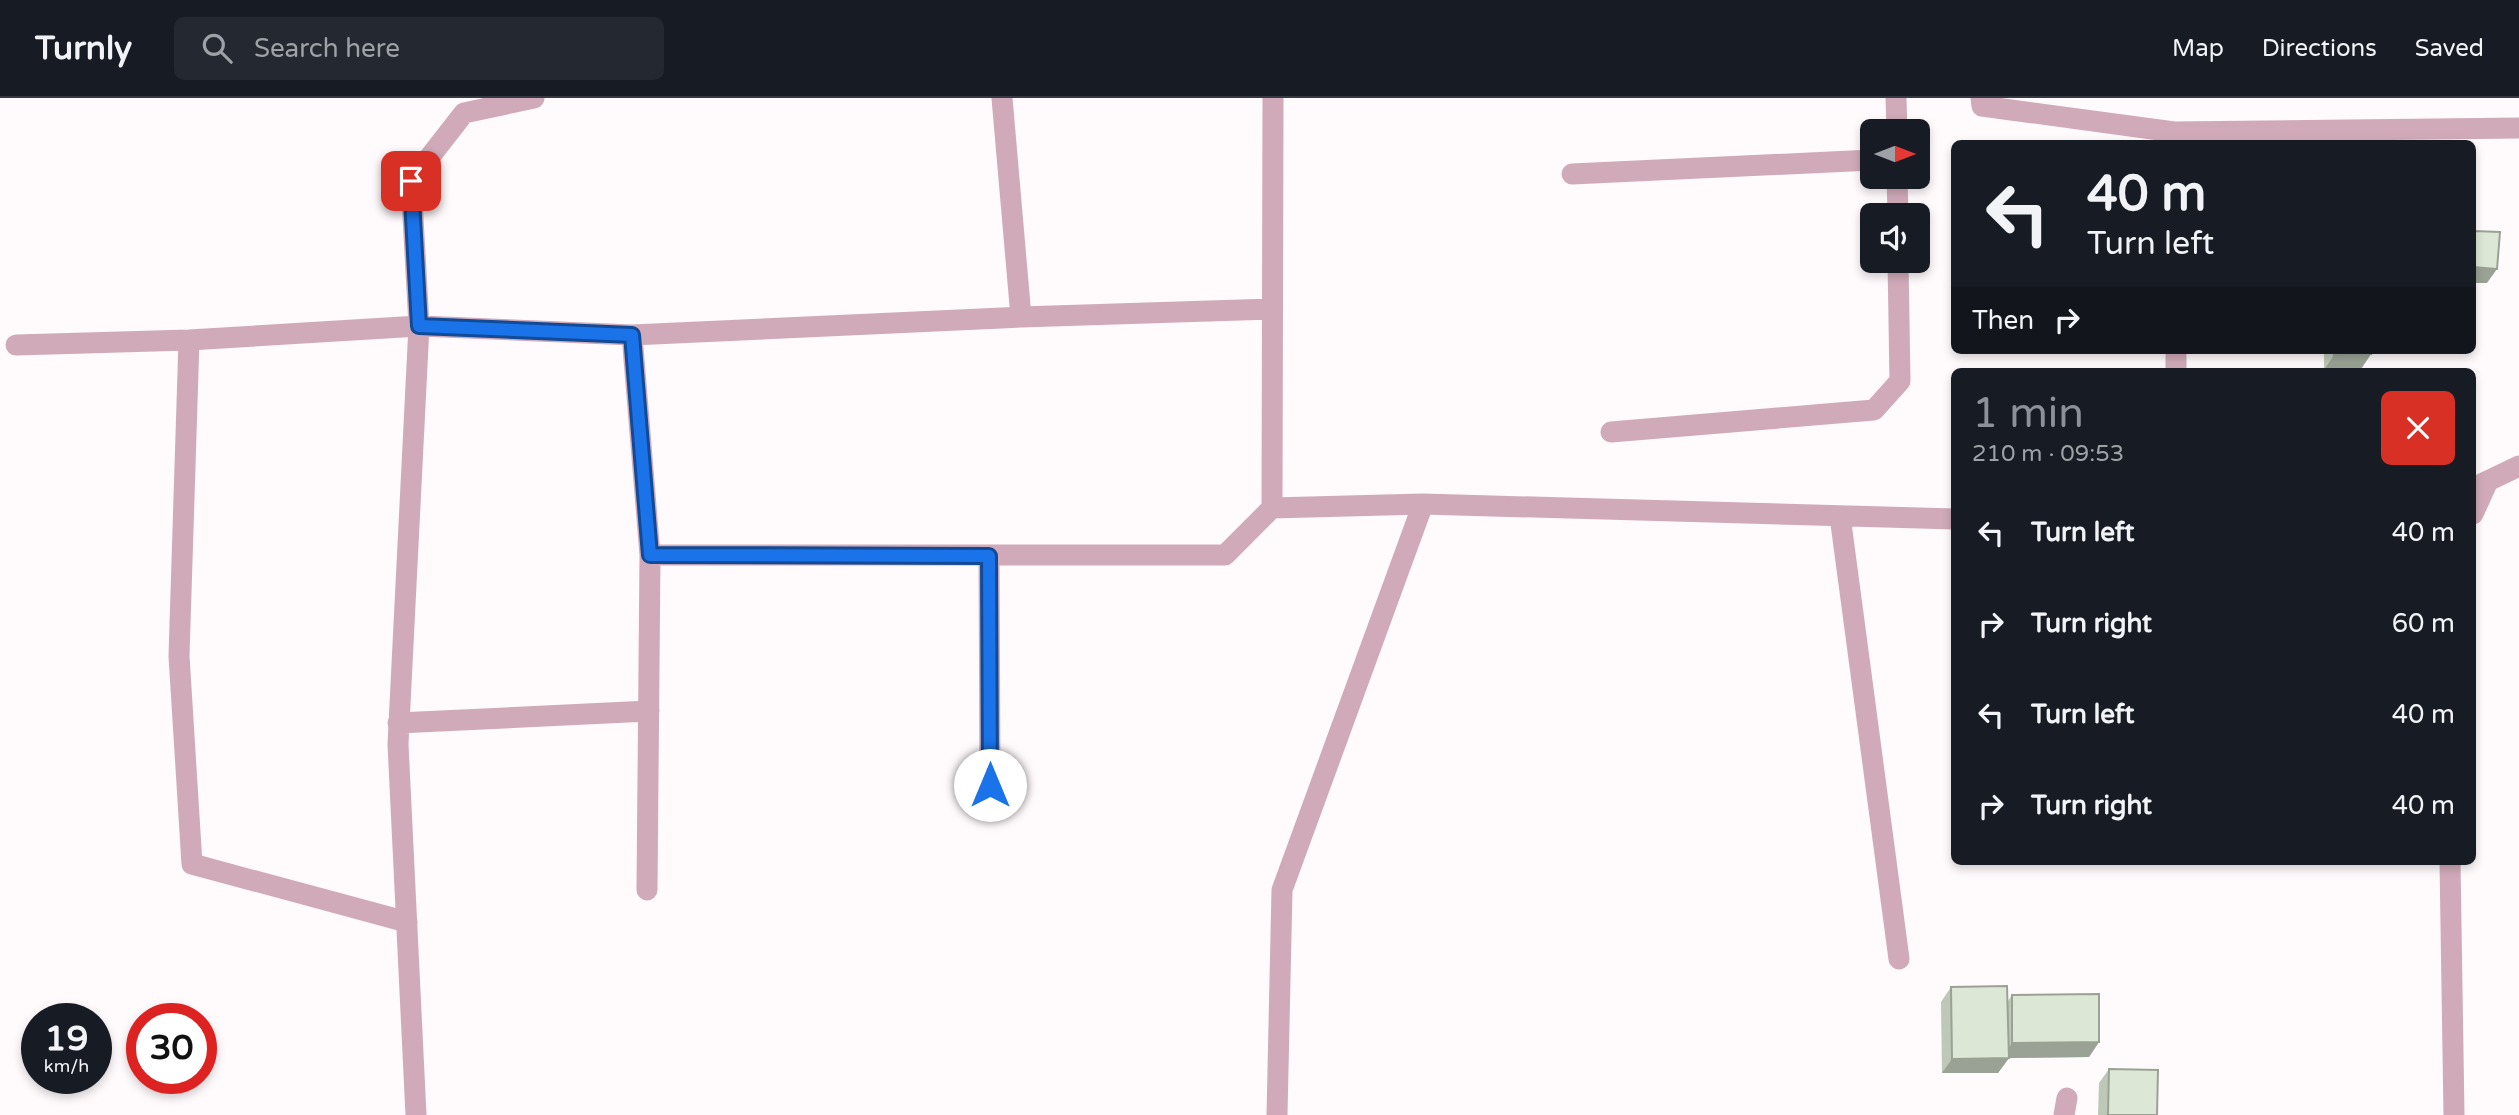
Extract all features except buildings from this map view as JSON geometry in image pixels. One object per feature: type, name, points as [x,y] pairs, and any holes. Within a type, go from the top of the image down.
[{"type":"street","points":[[416,1115],[398,723],[419,326],[411,181],[464,113],[534,98]]},
{"type":"street","points":[[1002,98],[1021,317]]},
{"type":"street","points":[[1272,508],[1273,98]]},
{"type":"street","points":[[1896,98],[1897,119]]},
{"type":"street","points":[[1981,98],[1982,106],[2174,138],[2519,128]]},
{"type":"street","points":[[1572,174],[1860,161]]},
{"type":"street","points":[[1611,432],[1874,410],[1900,382],[1898,273]]},
{"type":"street","points":[[16,345],[189,340],[419,326],[632,335],[1021,317],[1272,309]]},
{"type":"street","points":[[632,335],[650,555],[647,890]]},
{"type":"street","points":[[189,340],[179,656],[192,864],[407,922]]},
{"type":"street","points":[[2480,485],[2519,466]]},
{"type":"street","points":[[1277,1115],[1282,890],[1423,504]]},
{"type":"street","points":[[650,555],[1225,555],[1272,508],[1423,504],[1951,519]]},
{"type":"street","points":[[1840,516],[1899,959]]},
{"type":"street","points":[[989,556],[990,785]]},
{"type":"street","points":[[398,723],[649,711]]},
{"type":"street","points":[[2450,865],[2454,1115]]},
{"type":"route","points":[[411,181],[419,326],[632,335],[650,555],[989,556],[990,785]]}]
